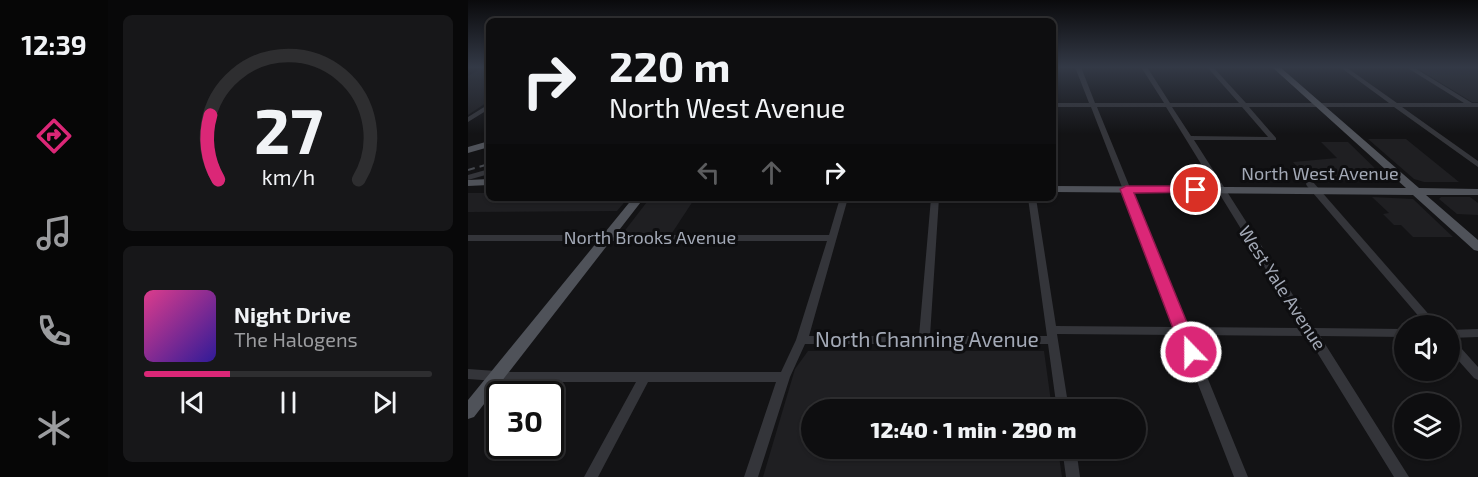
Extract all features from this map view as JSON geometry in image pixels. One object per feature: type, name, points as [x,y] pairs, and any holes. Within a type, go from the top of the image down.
[{"type":"main road","points":[[1301,89],[1478,247]]},
{"type":"main road","points":[[468,150],[486,145]]},
{"type":"main road","points":[[468,183],[486,182]]},
{"type":"main road","name":"North West Avenue","points":[[1056,183],[1125,186],[1411,188],[1478,192]]},
{"type":"main road","name":"North West Avenue","points":[[1411,188],[1478,185]]},
{"type":"main road","name":"North West Avenue","points":[[1056,189],[1125,186]]},
{"type":"main road","points":[[468,189],[486,188]]},
{"type":"main road","points":[[468,412],[637,201]]},
{"type":"street","points":[[1086,89],[1241,477]]},
{"type":"street","name":"West Yale Avenue","points":[[1158,89],[1402,477]]},
{"type":"street","points":[[1189,138],[1274,139],[1230,89]]},
{"type":"street","points":[[1374,89],[1478,165]]},
{"type":"street","points":[[1446,89],[1476,107]]},
{"type":"street","points":[[1056,105],[1476,107]]},
{"type":"street","points":[[468,120],[486,108]]},
{"type":"street","points":[[468,178],[486,172]]},
{"type":"street","points":[[1313,187],[1424,315]]},
{"type":"street","points":[[751,477],[784,377],[802,340],[843,201]]},
{"type":"street","points":[[924,340],[935,201]]},
{"type":"street","points":[[1032,201],[1061,399]]},
{"type":"street","name":"North Brooks Avenue","points":[[468,237],[832,238]]},
{"type":"street","name":"North Channing Avenue","points":[[802,340],[924,340],[1182,331],[1394,333]]},
{"type":"street","points":[[1460,334],[1478,333]]},
{"type":"street","points":[[1460,355],[1478,375]]},
{"type":"street","points":[[468,374],[784,377]]},
{"type":"street","points":[[591,477],[645,377]]},
{"type":"street","points":[[1071,459],[1073,477]]},
{"type":"shaded area","points":[[468,89],[486,89],[486,103],[468,115]]},
{"type":"shaded area","points":[[1451,89],[1478,89],[1478,102],[1472,102]]},
{"type":"shaded area","points":[[1368,139],[1406,139],[1459,182],[1424,182],[1414,179]]},
{"type":"shaded area","points":[[1321,142],[1348,142],[1385,178],[1383,181],[1309,180],[1293,162],[1337,158]]},
{"type":"shaded area","points":[[468,193],[486,193],[486,201],[625,201],[617,211],[468,212]]},
{"type":"shaded area","points":[[1372,197],[1413,199],[1453,237],[1413,237],[1401,225],[1394,225],[1383,214],[1389,213]]},
{"type":"shaded area","points":[[1441,197],[1470,197],[1478,203],[1478,215],[1457,214],[1439,199]]},
{"type":"shaded area","points":[[648,201],[693,201],[672,233],[623,233]]},
{"type":"shaded area","points":[[808,351],[1044,351],[1051,399],[801,399],[801,459],[1059,459],[1062,477],[763,477],[795,369]]},
{"type":"railway","points":[[468,170],[486,165]]},
{"type":"route","points":[[1191,352],[1126,189],[1196,190]]}]
